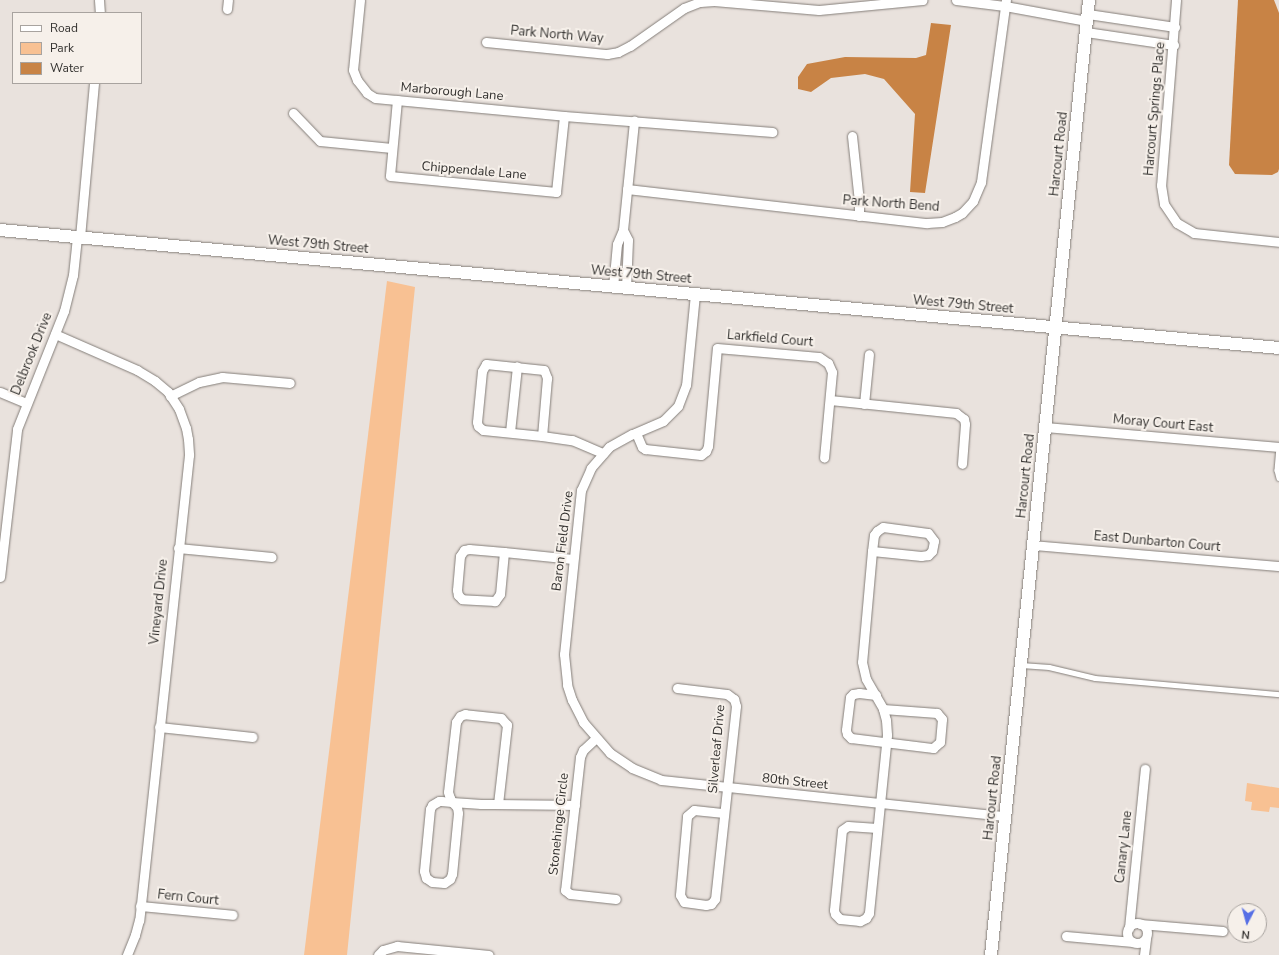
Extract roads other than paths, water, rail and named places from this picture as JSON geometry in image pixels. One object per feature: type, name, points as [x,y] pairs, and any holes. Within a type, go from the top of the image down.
[{"type":"main road","name":"Harcourt Road","points":[[991,955],[1089,0]]},
{"type":"main road","name":"West 79th Street","points":[[0,230],[1279,348]]},
{"type":"street","points":[[99,0],[100,12]]},
{"type":"street","name":"Marborough Lane","points":[[360,0],[354,75],[369,94],[375,98],[564,116],[772,132]]},
{"type":"street","name":"Park North Way","points":[[486,42],[606,54],[618,52],[630,46],[684,8],[700,2],[714,1],[819,10],[882,2],[923,0]]},
{"type":"street","points":[[956,0],[1005,3],[1087,22],[1174,45]]},
{"type":"street","name":"Harcourt Springs Place","points":[[1176,0],[1174,45],[1161,185],[1163,201],[1172,218],[1185,229],[1201,235],[1279,242]]},
{"type":"street","name":"Park North Bend","points":[[627,189],[748,201],[806,210],[927,223],[942,222],[962,213],[973,201],[981,182],[1005,3]]},
{"type":"street","points":[[1087,22],[1175,27]]},
{"type":"street","name":"Delbrook Drive","points":[[0,577],[18,423],[55,334],[70,290],[78,236],[94,84]]},
{"type":"street","name":"Chippendale Lane","points":[[397,100],[390,176],[556,192],[564,116]]},
{"type":"street","points":[[293,113],[320,141],[392,148]]},
{"type":"street","points":[[613,286],[617,244],[623,230],[634,121]]},
{"type":"street","points":[[852,136],[859,202],[859,216]]},
{"type":"street","points":[[623,230],[628,240],[626,288]]},
{"type":"street","name":"Baron Field Drive","points":[[596,738],[578,713],[570,694],[565,670],[564,644],[581,490],[591,468],[603,453],[616,442],[663,421],[675,410],[682,397],[687,378],[695,294]]},
{"type":"street","name":"Vineyard Drive","points":[[55,334],[143,373],[155,381],[170,396],[183,418],[189,444],[138,925],[132,946],[127,955]]},
{"type":"street","name":"Larkfield Court","points":[[636,433],[642,447],[645,449],[700,455],[704,452],[708,446],[717,348],[819,357],[824,359],[830,365],[832,372],[824,458]]},
{"type":"street","points":[[864,404],[869,354]]},
{"type":"street","points":[[542,436],[547,374],[541,369],[516,366],[489,364],[483,367],[477,422],[478,426],[483,430],[572,440],[603,453]]},
{"type":"street","points":[[510,432],[516,366]]},
{"type":"street","points":[[170,396],[199,382],[222,377],[290,383]]},
{"type":"street","points":[[0,392],[26,403]]},
{"type":"street","points":[[830,400],[958,414],[964,419],[965,424],[962,464]]},
{"type":"street","name":"Moray Court East","points":[[1046,427],[1279,447]]},
{"type":"street","points":[[872,551],[921,556],[931,553],[934,541],[933,537],[925,532],[883,527],[874,535],[872,551],[862,662],[866,679],[883,709],[887,727],[886,744],[878,828],[868,916],[860,921],[840,919],[835,914],[834,910],[842,830],[848,826],[878,828]]},
{"type":"street","name":"East Dunbarton Court","points":[[1033,545],[1279,566]]},
{"type":"street","points":[[178,548],[272,557]]},
{"type":"street","points":[[504,552],[500,594],[498,599],[494,602],[462,599],[457,590],[460,556],[464,550],[504,552],[573,560]]},
{"type":"street","name":"Silverleaf Drive","points":[[676,688],[727,694],[731,696],[735,702],[726,788],[724,813],[715,899],[711,904],[706,905],[684,902],[680,895],[688,814],[694,810],[724,813]]},
{"type":"street","points":[[876,695],[859,693],[851,696],[846,732],[854,739],[886,744],[937,747],[941,741],[942,722],[937,713],[883,709]]},
{"type":"street","points":[[498,804],[507,725],[501,718],[465,714],[460,716],[456,722],[448,792],[452,802],[456,804],[458,810],[451,877],[444,883],[432,882],[426,878],[424,873],[430,809],[432,805],[439,801],[452,802],[498,804],[575,805]]},
{"type":"street","points":[[159,727],[252,737]]},
{"type":"street","name":"80th Street","points":[[596,738],[618,759],[646,775],[671,782],[1005,816]]},
{"type":"street","name":"Stonehinge Circle","points":[[596,738],[583,750],[580,757],[565,890],[570,894],[616,899]]},
{"type":"street","name":"Canary Lane","points":[[1133,942],[1128,935],[1145,769]]},
{"type":"street","name":"Fern Court","points":[[140,906],[233,915]]},
{"type":"street","points":[[1129,928],[1134,924],[1140,924],[1223,931]]},
{"type":"street","points":[[1140,924],[1147,930],[1144,955]]},
{"type":"street","points":[[1066,936],[1133,942],[1140,942],[1146,939]]},
{"type":"street","points":[[378,955],[383,950],[397,946],[489,955]]},
{"type":"lane","points":[[1279,447],[1277,470],[1279,478]]},
{"type":"lane","points":[[1021,665],[1048,667],[1095,678],[1279,694]]},
{"type":"water","points":[[1238,0],[1274,0],[1279,13],[1279,169],[1278,172],[1272,175],[1235,174],[1229,165]]},
{"type":"water","points":[[931,23],[951,25],[925,193],[910,192],[915,114],[884,79],[865,74],[831,78],[811,92],[798,89],[798,77],[807,64],[845,57],[916,58],[926,55]]}]
